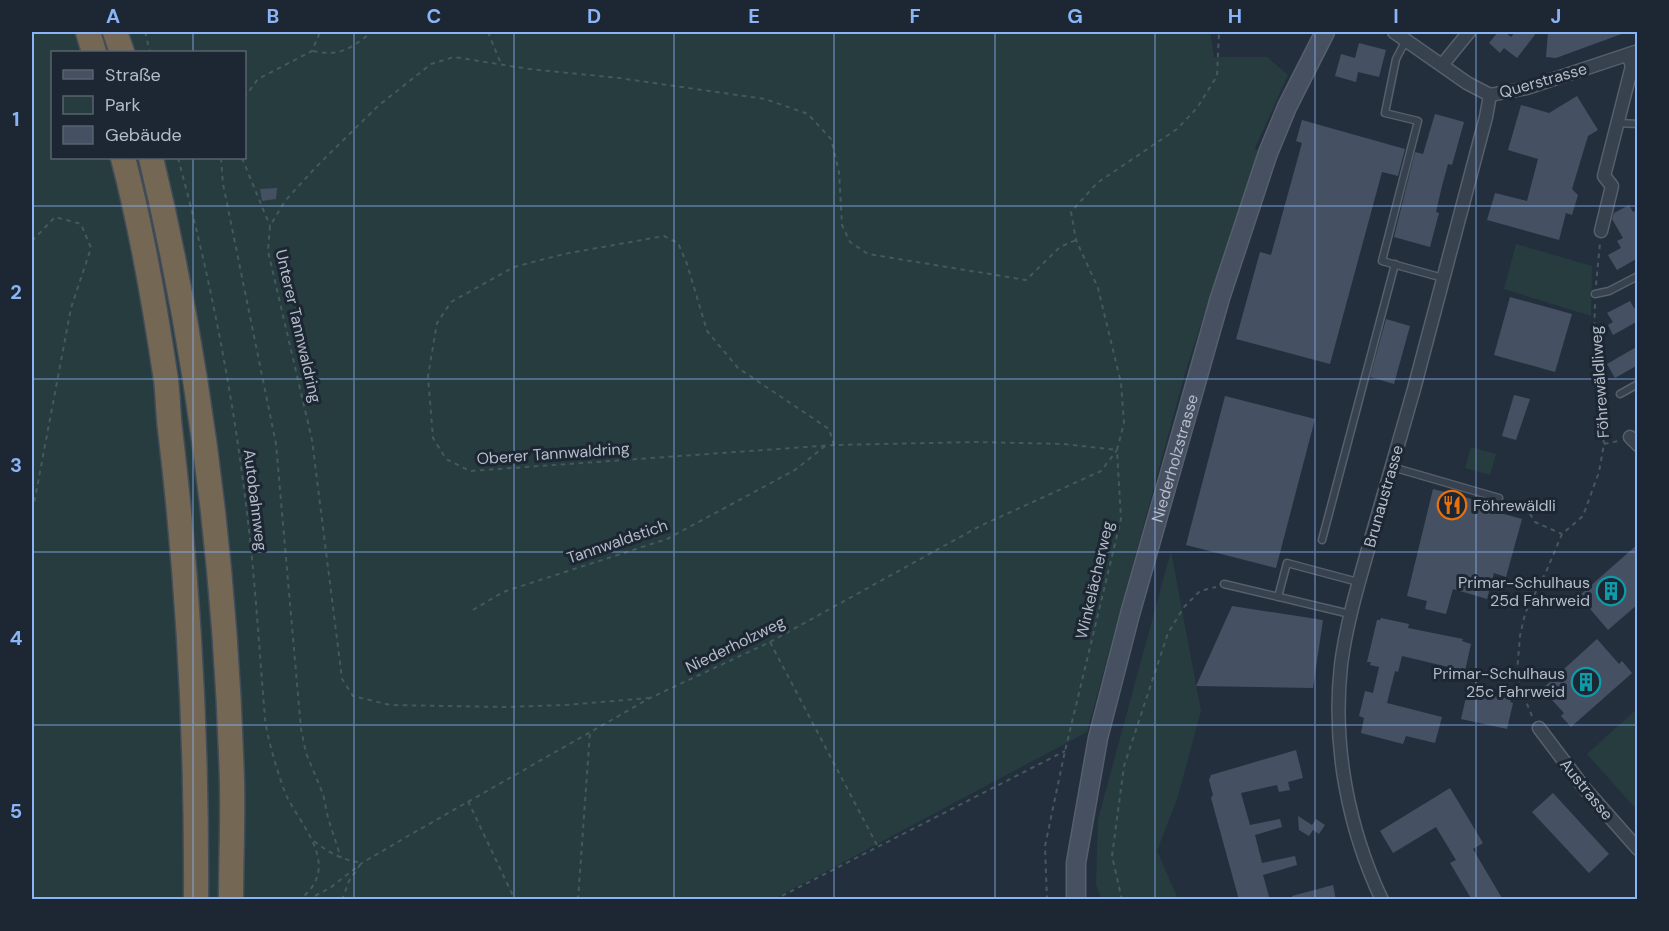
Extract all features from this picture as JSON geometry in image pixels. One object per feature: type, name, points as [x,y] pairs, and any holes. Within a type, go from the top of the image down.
[{"type":"highway","points":[[88,32],[94,51]]},
{"type":"highway","points":[[115,32],[122,51]]},
{"type":"highway","points":[[123,159],[151,289],[166,383],[188,601],[194,707],[196,900]]},
{"type":"highway","points":[[151,159],[185,316],[205,450],[224,630],[233,837],[231,900]]},
{"type":"highway","points":[[166,383],[178,411],[196,586],[208,819],[208,900]]},
{"type":"highway","points":[[233,837],[242,863],[243,900]]},
{"type":"main road","name":"Niederholzstrasse","points":[[1076,900],[1076,862],[1098,738],[1130,614],[1210,331],[1250,202],[1268,153],[1287,107],[1326,32]]},
{"type":"street","name":"Querstrasse","points":[[1394,32],[1467,83],[1490,95],[1527,88],[1633,53]]},
{"type":"street","points":[[1442,65],[1469,32]]},
{"type":"street","points":[[1601,231],[1612,186],[1604,176],[1632,66],[1633,53]]},
{"type":"street","name":"Brunaustrasse","points":[[1382,900],[1371,875],[1354,821],[1342,765],[1339,710],[1341,666],[1350,614],[1443,278],[1490,95]]},
{"type":"street","name":"Austrasse","points":[[1539,728],[1585,789],[1638,849]]},
{"type":"lane","points":[[1406,40],[1396,58],[1385,113],[1418,121],[1382,261],[1443,278]]},
{"type":"lane","points":[[1617,123],[1638,124]]},
{"type":"lane","points":[[1322,540],[1395,264]]},
{"type":"lane","points":[[1595,294],[1609,291],[1638,276]]},
{"type":"lane","points":[[1620,394],[1638,384]]},
{"type":"lane","points":[[1391,466],[1499,498]]},
{"type":"lane","points":[[1278,597],[1287,563],[1359,583]]},
{"type":"lane","points":[[1224,584],[1350,614]]},
{"type":"path","points":[[145,32],[150,51]]},
{"type":"path","points":[[312,51],[320,32]]},
{"type":"path","points":[[246,95],[258,79],[312,51],[328,54],[351,48],[372,32]]},
{"type":"path","points":[[488,32],[501,64]]},
{"type":"path","points":[[1076,240],[1071,212],[1097,183],[1177,129],[1197,108],[1217,76],[1219,32]]},
{"type":"path","name":"Unterer Tannwaldring","points":[[650,698],[505,707],[390,705],[353,696],[342,679],[312,440],[268,251],[270,226],[285,201],[316,167],[378,106],[431,64],[454,57],[529,69],[619,78],[765,99],[808,114],[831,139],[839,172],[842,225],[850,242],[868,254],[1026,280],[1060,247],[1076,240]]},
{"type":"path","name":"Autobahnweg","points":[[178,159],[217,319],[246,505],[266,725],[286,795],[314,841],[318,856],[318,872],[314,884],[299,900]]},
{"type":"path","points":[[220,159],[223,184],[276,444],[301,729],[306,753],[323,794],[341,858]]},
{"type":"path","points":[[242,159],[270,226]]},
{"type":"path","points":[[32,241],[55,217],[81,224],[91,248],[71,308],[32,514]]},
{"type":"path","name":"Föhrewäldliweg","points":[[1539,728],[1525,699],[1517,672],[1520,636],[1527,609],[1562,534],[1583,516],[1599,472],[1604,444],[1594,342],[1595,294],[1601,231]]},
{"type":"path","name":"Oberer Tannwaldring","points":[[834,446],[829,429],[738,368],[707,331],[687,264],[678,243],[664,236],[564,254],[514,267],[451,302],[437,323],[428,376],[433,438],[446,459],[470,471],[825,446],[834,446],[976,442],[1063,444],[1117,450]]},
{"type":"path","name":"Winkelächerweg","points":[[1047,900],[1045,846],[1065,751],[1121,519],[1117,450],[1124,423],[1121,383],[1098,288],[1076,240]]},
{"type":"path","name":"Tannwaldstich","points":[[473,610],[503,592],[667,539],[795,470],[825,446]]},
{"type":"path","name":"Niederholzweg","points":[[307,900],[330,888],[362,863],[650,698],[770,642],[981,526],[1101,471],[1117,450]]},
{"type":"path","points":[[1499,498],[1527,509],[1535,522],[1562,534]]},
{"type":"path","points":[[1122,900],[1112,856],[1124,766],[1168,633],[1184,607],[1200,591],[1224,584]]},
{"type":"path","points":[[770,642],[878,846]]},
{"type":"path","points":[[578,900],[590,732]]},
{"type":"path","points":[[774,900],[1065,751]]},
{"type":"path","points":[[468,801],[515,900]]},
{"type":"path","name":"Autobahnweg","points":[[314,841],[341,858],[362,863]]},
{"type":"path","points":[[342,900],[349,881],[362,863]]},
{"type":"green space","points":[[32,32],[1210,32],[1214,57],[1267,57],[1288,75],[1255,148],[1258,151],[1186,370],[1087,732],[774,899],[32,899]]},
{"type":"green space","points":[[1516,244],[1592,266],[1591,316],[1504,289]]},
{"type":"green space","points":[[1471,447],[1496,454],[1490,475],[1465,468]]},
{"type":"green space","points":[[1171,551],[1201,711],[1178,796],[1157,851],[1178,899],[1102,899],[1096,885],[1098,819]]},
{"type":"green space","points":[[1637,709],[1638,809],[1637,810],[1587,754]]},
{"type":"building","points":[[1498,32],[1505,32],[1511,37],[1515,32],[1537,32],[1517,58],[1504,48],[1500,53],[1489,43]]},
{"type":"building","points":[[1548,32],[1627,32],[1556,58],[1546,57]]},
{"type":"building","points":[[1359,43],[1386,50],[1379,77],[1358,72],[1356,82],[1335,76],[1341,54],[1355,58]]},
{"type":"building","points":[[1577,96],[1598,130],[1588,136],[1572,189],[1578,195],[1572,215],[1566,213],[1559,240],[1487,220],[1495,193],[1527,201],[1538,159],[1508,150],[1521,105],[1549,113]]},
{"type":"building","points":[[1435,114],[1464,122],[1452,165],[1448,164],[1442,186],[1436,212],[1439,213],[1430,247],[1394,237],[1415,152],[1423,154]]},
{"type":"building","points":[[1302,120],[1405,149],[1398,176],[1382,172],[1330,364],[1236,339],[1260,252],[1271,255],[1302,143],[1296,141]]},
{"type":"building","points":[[277,188],[276,199],[262,201],[260,189]]},
{"type":"building","points":[[1629,205],[1633,212],[1638,209],[1638,258],[1617,270],[1608,255],[1621,248],[1617,241],[1623,238],[1612,219],[1614,213]]},
{"type":"building","points":[[1510,297],[1572,314],[1555,372],[1494,355]]},
{"type":"building","points":[[1630,301],[1634,308],[1638,307],[1638,321],[1613,335],[1608,325],[1613,322],[1607,313]]},
{"type":"building","points":[[1386,319],[1410,326],[1394,384],[1370,377]]},
{"type":"building","points":[[1638,346],[1638,365],[1615,378],[1607,364]]},
{"type":"building","points":[[1514,395],[1530,399],[1516,440],[1502,436]]},
{"type":"building","points":[[1225,396],[1315,419],[1276,568],[1186,545]]},
{"type":"building","points":[[1433,489],[1483,502],[1482,508],[1522,519],[1506,577],[1494,573],[1487,599],[1453,589],[1446,614],[1425,609],[1427,601],[1407,596]]},
{"type":"building","name":"Primar-Schulhaus 25d Fahrweid","points":[[1638,544],[1638,604],[1608,630],[1579,596]]},
{"type":"building","points":[[1232,606],[1323,620],[1313,688],[1196,686]]},
{"type":"building","points":[[1381,618],[1409,624],[1408,628],[1463,639],[1462,641],[1471,644],[1465,671],[1402,656],[1398,672],[1395,671],[1387,703],[1442,717],[1435,743],[1406,736],[1403,744],[1361,733],[1364,718],[1359,716],[1365,691],[1373,693],[1379,667],[1367,662],[1377,620]]},
{"type":"building","name":"Primar-Schulhaus 25c Fahrweid","points":[[1597,639],[1619,664],[1622,661],[1632,673],[1571,727],[1561,716],[1564,713],[1542,689]]},
{"type":"building","points":[[1470,691],[1511,699],[1510,702],[1513,703],[1507,729],[1461,719],[1467,693],[1469,694]]},
{"type":"building","points":[[1296,750],[1303,778],[1288,782],[1290,790],[1279,792],[1277,785],[1241,793],[1250,825],[1280,819],[1282,827],[1255,835],[1262,863],[1295,856],[1297,865],[1263,875],[1270,900],[1239,900],[1211,798],[1213,795],[1209,780],[1211,775]]},
{"type":"building","points":[[1450,788],[1483,843],[1473,849],[1503,900],[1472,900],[1450,863],[1456,860],[1436,827],[1393,853],[1380,831]]},
{"type":"building","points":[[1553,793],[1609,854],[1589,873],[1532,812]]},
{"type":"building","points":[[1298,816],[1312,825],[1316,819],[1325,825],[1319,834],[1313,830],[1309,836],[1299,830]]},
{"type":"building","points":[[1333,885],[1336,900],[1292,900],[1292,896]]},
{"type":"place","name":"Föhrewäldli","points":[[1452,505]]},
{"type":"place","name":"Primar-Schulhaus 25d Fahrweid","points":[[1611,591]]},
{"type":"place","name":"Primar-Schulhaus 25c Fahrweid","points":[[1586,682]]}]
